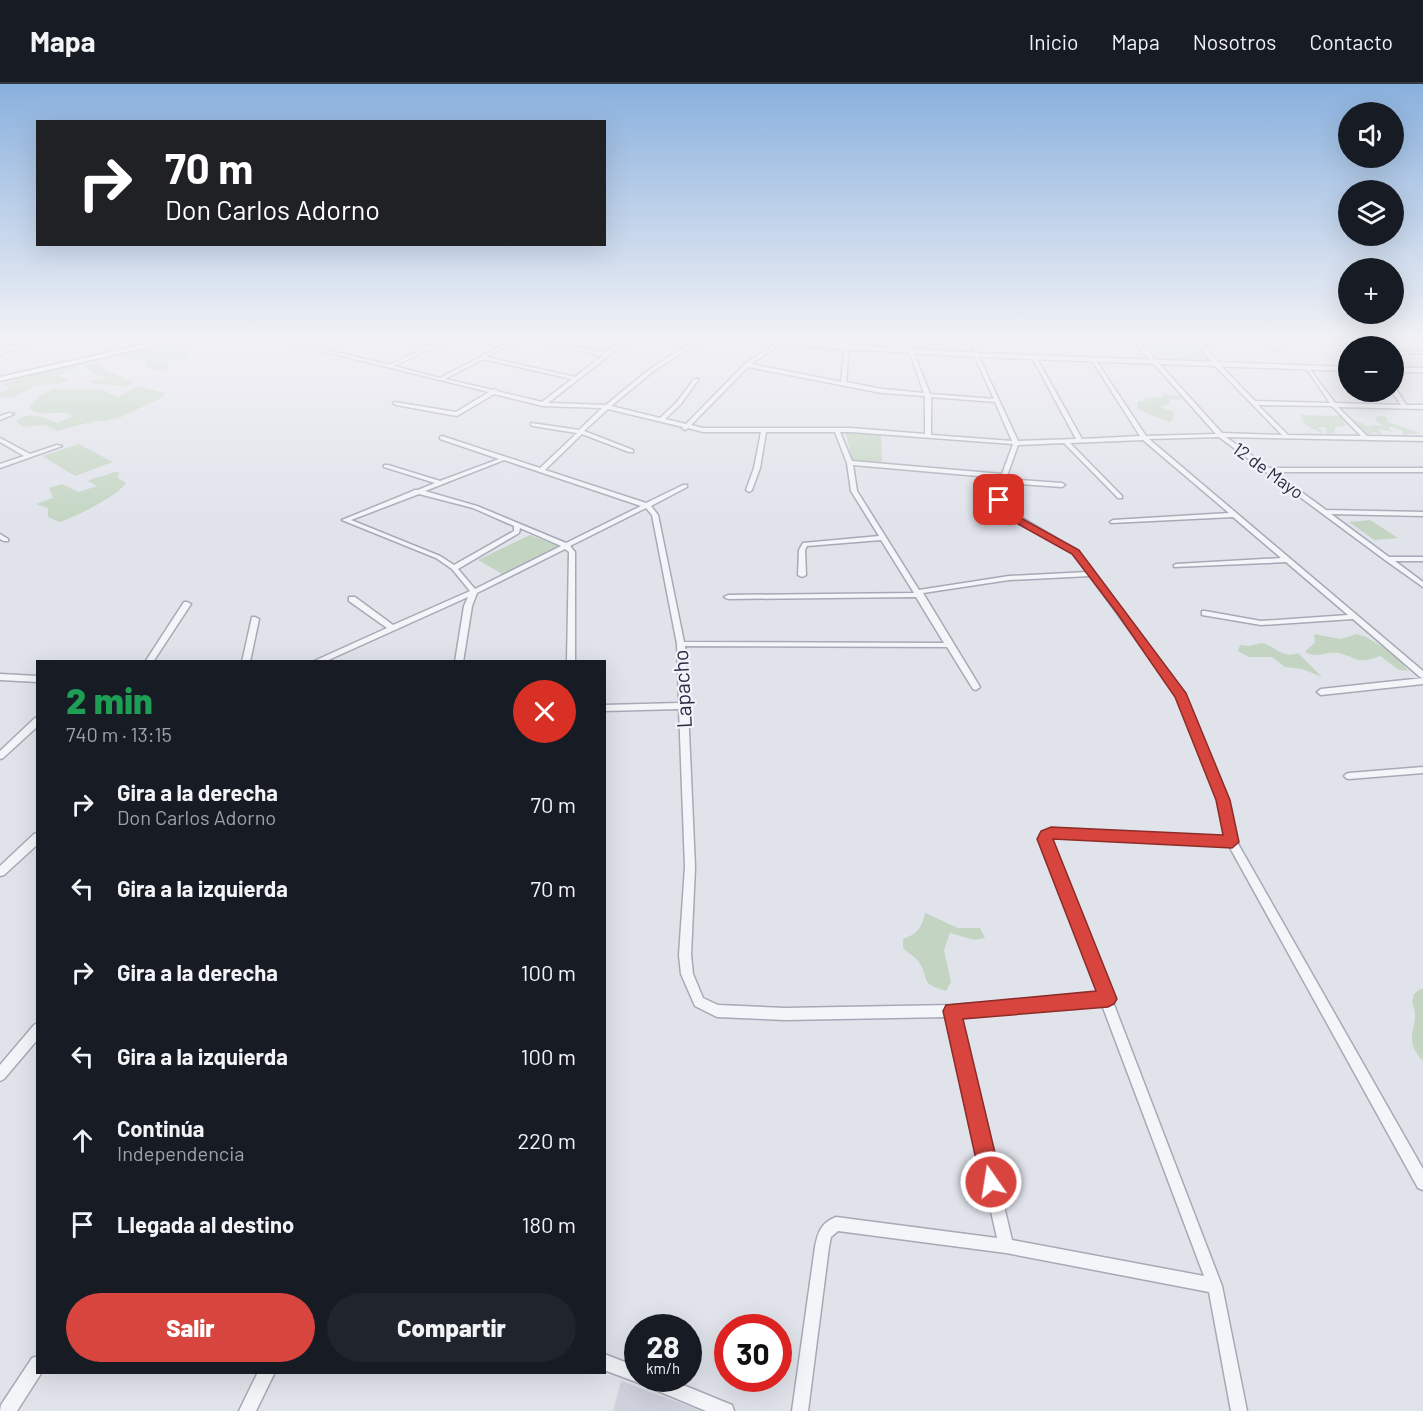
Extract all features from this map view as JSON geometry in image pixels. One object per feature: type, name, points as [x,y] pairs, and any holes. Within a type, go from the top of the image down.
[{"type":"street","points":[[396,403],[457,414],[483,399]]},
{"type":"street","points":[[523,399],[543,404],[608,407],[685,428],[837,430],[1016,443],[1220,435],[1423,439]]},
{"type":"street","points":[[543,404],[549,399]]},
{"type":"street","points":[[542,470],[618,399]]},
{"type":"street","points":[[661,420],[682,399]]},
{"type":"street","points":[[685,428],[714,399]]},
{"type":"street","points":[[928,399],[928,436]]},
{"type":"street","points":[[968,399],[997,401],[1016,443],[999,500],[1002,511],[1070,547],[1121,610],[1182,696],[1223,800],[1232,842],[1423,1183]]},
{"type":"street","points":[[1057,399],[1079,440]]},
{"type":"street","points":[[1119,399],[1144,438],[1423,675]]},
{"type":"street","name":"12 de Mayo","points":[[1188,399],[1220,435],[1423,585]]},
{"type":"street","points":[[1251,399],[1286,436]]},
{"type":"street","points":[[1330,399],[1366,438]]},
{"type":"street","points":[[1402,402],[1405,407]]},
{"type":"street","points":[[1255,403],[1423,407]]},
{"type":"street","points":[[0,418],[11,414]]},
{"type":"street","points":[[533,424],[581,432],[631,451]]},
{"type":"street","points":[[749,490],[757,468],[764,430]]},
{"type":"street","points":[[837,430],[850,463],[854,491],[976,687]]},
{"type":"street","points":[[442,438],[648,506]]},
{"type":"street","points":[[0,440],[29,456]]},
{"type":"street","points":[[1064,440],[1120,497]]},
{"type":"street","points":[[0,466],[59,446]]},
{"type":"street","points":[[474,592],[454,568],[438,557],[345,522],[354,515],[503,459]]},
{"type":"street","points":[[850,463],[1062,485]]},
{"type":"street","points":[[386,466],[438,482]]},
{"type":"street","points":[[1267,470],[1423,470]]},
{"type":"street","points":[[321,660],[474,592],[685,486]]},
{"type":"street","points":[[416,491],[475,507],[565,545],[572,552],[571,660]]},
{"type":"street","name":"Lapacho","points":[[648,506],[655,515],[681,644],[686,705],[690,867],[685,927],[687,974],[699,1002],[717,1011],[785,1014],[952,1011],[1108,999]]},
{"type":"street","points":[[1324,512],[1423,514]]},
{"type":"street","points":[[1113,522],[1233,515]]},
{"type":"street","points":[[454,568],[517,532],[517,525]]},
{"type":"street","points":[[801,575],[802,550],[805,544],[884,538]]},
{"type":"street","points":[[1387,559],[1423,559]]},
{"type":"street","points":[[1176,566],[1287,560]]},
{"type":"street","points":[[728,597],[919,594],[1009,578],[1093,574]]},
{"type":"street","points":[[459,660],[468,606],[474,592]]},
{"type":"street","points":[[352,599],[393,628]]},
{"type":"street","points":[[150,660],[187,604]]},
{"type":"street","points":[[1205,613],[1261,623],[1355,617]]},
{"type":"street","points":[[246,660],[255,619]]},
{"type":"street","points":[[681,644],[951,645]]},
{"type":"street","points":[[0,677],[36,679]]},
{"type":"street","points":[[1321,692],[1423,681]]},
{"type":"street","points":[[606,708],[686,705]]},
{"type":"street","points":[[0,756],[36,722]]},
{"type":"street","points":[[1349,776],[1423,770]]},
{"type":"street","points":[[1232,842],[1051,833],[1045,839],[1108,999],[1215,1287],[1239,1411]]},
{"type":"street","points":[[0,872],[36,839]]},
{"type":"street","points":[[952,1011],[1006,1246]]},
{"type":"street","points":[[0,1076],[36,1031]]},
{"type":"street","points":[[800,1411],[822,1247],[829,1228],[843,1224],[1006,1246],[1215,1287]]},
{"type":"street","points":[[606,1363],[624,1370]]},
{"type":"street","points":[[7,1411],[36,1367]]},
{"type":"street","points":[[247,1411],[266,1374]]},
{"type":"street","points":[[679,1392],[726,1411]]},
{"type":"shaded area","points":[[621,1381],[624,1382],[624,1392],[651,1392],[702,1411],[613,1411]]},
{"type":"green space","points":[[37,399],[159,399],[119,418],[95,421],[57,431],[45,425],[24,427],[16,421],[31,415],[58,423],[73,416],[62,413],[39,413],[29,408]]},
{"type":"green space","points":[[1144,399],[1182,399],[1168,399],[1171,403],[1160,407],[1174,412],[1172,421],[1169,422],[1137,409],[1138,401],[1145,401]]},
{"type":"green space","points":[[1300,415],[1340,416],[1347,425],[1335,427],[1335,433],[1327,434],[1326,427],[1318,427],[1324,434],[1305,425],[1307,424],[1302,422],[1304,420]]},
{"type":"green space","points":[[1378,416],[1386,417],[1388,422],[1420,433],[1404,435],[1401,430],[1391,427],[1389,428],[1393,432],[1379,429],[1383,436],[1367,430],[1374,434],[1369,435],[1349,422],[1355,420],[1372,428],[1369,425],[1384,426],[1375,420]]},
{"type":"green space","points":[[846,433],[881,434],[882,463],[852,461]]},
{"type":"green space","points":[[79,444],[113,462],[75,476],[42,456]]},
{"type":"green space","points":[[119,472],[118,478],[126,483],[121,488],[96,506],[60,522],[48,517],[48,508],[36,504],[53,498],[49,488],[62,484],[79,492],[97,486],[88,481]]},
{"type":"green space","points":[[1370,520],[1398,538],[1374,540],[1349,522]]},
{"type":"green space","points":[[530,535],[558,546],[504,575],[478,560]]},
{"type":"green space","points":[[1314,634],[1340,639],[1357,634],[1366,637],[1396,655],[1408,671],[1399,670],[1380,656],[1358,660],[1338,653],[1309,654],[1305,652],[1315,642]]},
{"type":"green space","points":[[1261,643],[1282,653],[1298,653],[1322,677],[1302,669],[1285,667],[1272,657],[1249,657],[1238,651],[1240,645],[1249,646]]},
{"type":"green space","points":[[925,913],[958,928],[980,928],[985,938],[974,940],[950,933],[944,950],[951,982],[946,991],[928,982],[918,961],[903,948],[903,939],[918,930]]},
{"type":"green space","points":[[1423,989],[1423,1061],[1416,1052],[1412,1038],[1415,1011],[1412,1002],[1414,994]]},
{"type":"route","points":[[991,1182],[952,1011],[1108,999],[1045,839],[1047,835],[1051,833],[1232,842],[1223,800],[1182,696],[1121,610],[1076,552],[1060,541],[1002,511],[999,507],[999,500]]}]
